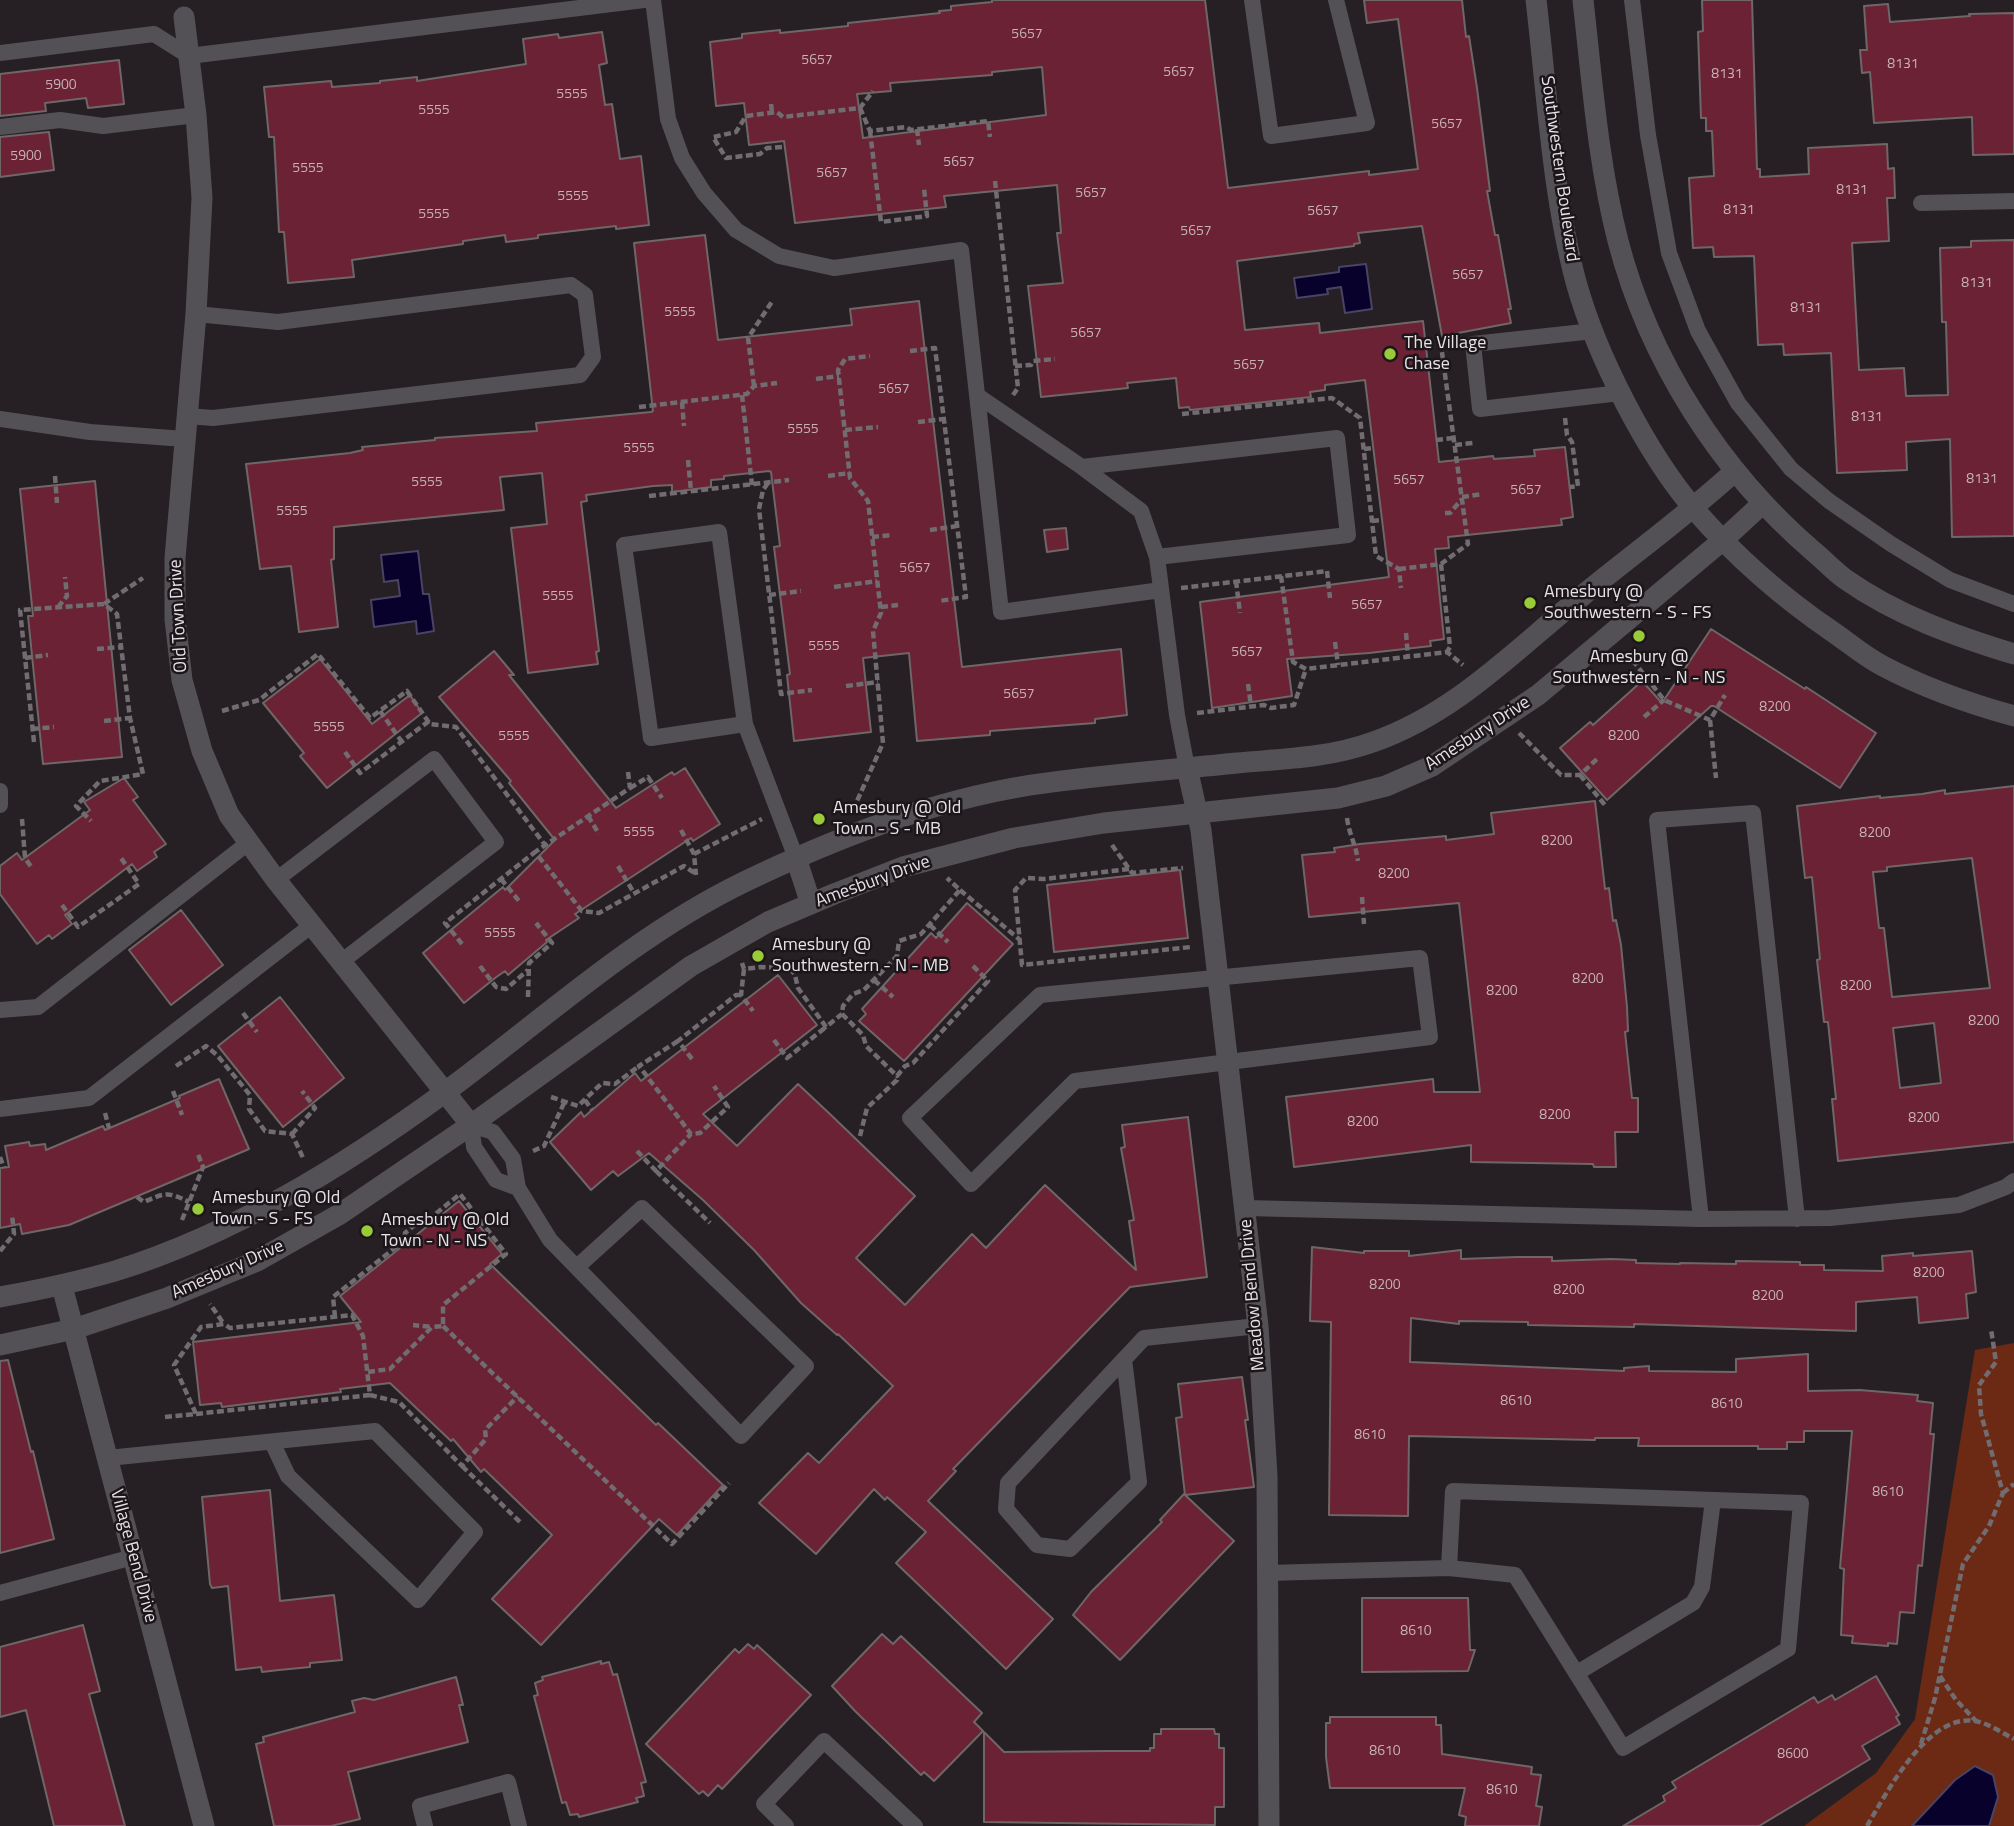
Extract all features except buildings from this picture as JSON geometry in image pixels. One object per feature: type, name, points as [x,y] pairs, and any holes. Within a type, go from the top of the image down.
[{"type":"street","name":"Southwestern Boulevard","points":[[1535,0],[1566,237],[1577,283],[1593,331],[1620,393],[1667,471],[1694,508],[1723,540],[1799,608],[1878,664],[1964,702],[2014,716]]},
{"type":"street","points":[[1583,0],[1602,160],[1618,241],[1641,314],[1676,384],[1735,471],[1792,533],[1845,578],[1890,606],[1961,638],[2014,654]]},
{"type":"street","name":"Old Town Drive","points":[[183,9],[196,115],[202,198],[196,314],[175,558],[175,620],[182,680],[202,751],[229,815],[276,880],[471,1125]]},
{"type":"street","points":[[0,1297],[62,1286],[120,1269],[238,1221],[352,1157],[445,1092],[600,971],[660,930],[737,886],[863,829],[971,798],[1030,785],[1321,756],[1370,743],[1405,729],[1477,685],[1579,597],[1694,508],[1735,471]]},
{"type":"street","name":"Amesbury Drive","points":[[0,1345],[74,1329],[167,1298],[257,1261],[340,1214],[471,1125],[691,965],[768,922],[811,904],[903,867],[1014,838],[1197,811],[1338,798],[1386,786],[1432,766],[1538,695],[1723,540],[1763,503]]},
{"type":"street","name":"Meadow Bend Drive","points":[[1187,768],[1201,830],[1220,977],[1258,1326],[1267,1476],[1269,1826]]},
{"type":"street","points":[[796,858],[811,904]]},
{"type":"street","name":"Village Bend Drive","points":[[62,1286],[204,1826]]},
{"type":"lane","points":[[0,53],[154,34],[189,56],[644,0]]},
{"type":"lane","points":[[653,0],[668,119],[681,158],[704,193],[736,230],[779,256],[834,268],[961,250],[1001,612],[1167,590]]},
{"type":"lane","points":[[1252,0],[1271,136],[1367,123],[1336,0]]},
{"type":"lane","points":[[1632,0],[1648,135],[1669,253],[1698,331],[1738,403],[1791,469],[1829,501],[1891,544],[1950,580],[2014,604]]},
{"type":"lane","points":[[0,127],[60,120],[103,126],[196,115]]},
{"type":"lane","points":[[1921,203],[2014,201]]},
{"type":"lane","points":[[187,415],[214,418],[580,375],[593,357],[585,295],[570,285],[278,322],[196,314]]},
{"type":"lane","points":[[1593,331],[1473,344],[1480,409],[1620,393]]},
{"type":"lane","points":[[978,396],[1141,511],[1167,590],[1177,715],[1187,768]]},
{"type":"lane","points":[[0,419],[90,432],[185,439]]},
{"type":"lane","points":[[1082,467],[1337,438],[1348,536],[1157,557]]},
{"type":"lane","points":[[745,724],[651,737],[624,545],[719,532],[745,724],[796,858]]},
{"type":"lane","points":[[276,880],[434,759],[496,842],[341,962]]},
{"type":"lane","points":[[0,791],[0,805]]},
{"type":"lane","points":[[1701,1219],[1657,820],[1753,813],[1797,1219]]},
{"type":"lane","points":[[0,1010],[38,1007],[248,843]]},
{"type":"lane","points":[[0,1109],[89,1098],[312,925]]},
{"type":"lane","points":[[1420,958],[1430,1037],[1075,1081],[971,1184],[910,1118],[1040,995],[1220,977],[1420,958]]},
{"type":"lane","points":[[518,1188],[496,1181],[474,1147],[471,1125],[493,1132],[515,1162],[518,1188],[550,1240],[741,1436],[806,1366],[642,1208],[577,1267]]},
{"type":"lane","points":[[1245,1208],[1701,1219],[1830,1218],[1959,1205],[2006,1187],[2014,1181]]},
{"type":"lane","points":[[1124,1359],[1139,1482],[1070,1549],[1037,1545],[1006,1509],[1008,1483],[1124,1359],[1144,1338],[1258,1326]]},
{"type":"lane","points":[[108,1458],[375,1431],[475,1532],[418,1600],[288,1476],[272,1442]]},
{"type":"lane","points":[[1267,1573],[1449,1568],[1515,1574],[1623,1748],[1788,1649],[1801,1503],[1453,1491],[1449,1568]]},
{"type":"lane","points":[[1577,1673],[1693,1603],[1702,1587],[1713,1500]]},
{"type":"lane","points":[[0,1594],[133,1557]]},
{"type":"lane","points":[[786,1826],[764,1804],[824,1741],[915,1826]]},
{"type":"lane","points":[[425,1826],[420,1806],[508,1782],[519,1826]]},
{"type":"path","points":[[782,147],[767,148],[760,154],[726,158],[713,137],[736,132],[746,116],[777,112],[783,117],[860,108],[873,91]]},
{"type":"path","points":[[771,104],[772,112]]},
{"type":"path","points":[[860,108],[870,131],[881,222],[927,216],[924,188]]},
{"type":"path","points":[[870,131],[906,127],[911,130],[988,121],[990,137]]},
{"type":"path","points":[[918,129],[919,145]]},
{"type":"path","points":[[995,181],[1018,388],[1008,401]]},
{"type":"path","points":[[754,386],[748,338],[773,300]]},
{"type":"path","points":[[1182,414],[1332,398],[1360,418],[1376,556],[1399,569],[1441,564],[1468,544],[1441,345]]},
{"type":"path","points":[[910,351],[935,348],[966,597],[939,601]]},
{"type":"path","points":[[851,814],[883,743],[873,631],[881,607],[868,500],[850,478],[838,370],[845,359],[870,356]]},
{"type":"path","points":[[1015,366],[1055,359]]},
{"type":"path","points":[[816,379],[839,376]]},
{"type":"path","points":[[639,407],[743,395],[754,386],[777,383]]},
{"type":"path","points":[[743,395],[752,485]]},
{"type":"path","points":[[1563,400],[1567,435],[1573,442],[1578,486],[1570,487]]},
{"type":"path","points":[[682,402],[684,426]]},
{"type":"path","points":[[918,422],[944,419]]},
{"type":"path","points":[[845,430],[878,427]]},
{"type":"path","points":[[1436,440],[1473,443]]},
{"type":"path","points":[[1364,449],[1373,448]]},
{"type":"path","points":[[688,460],[691,491]]},
{"type":"path","points":[[828,476],[850,473]]},
{"type":"path","points":[[55,476],[57,503]]},
{"type":"path","points":[[649,496],[789,480]]},
{"type":"path","points":[[768,483],[763,490],[759,509],[780,694],[812,690]]},
{"type":"path","points":[[1445,513],[1450,513],[1462,498],[1482,494]]},
{"type":"path","points":[[1372,521],[1382,520]]},
{"type":"path","points":[[930,530],[957,526]]},
{"type":"path","points":[[872,537],[891,535]]},
{"type":"path","points":[[1441,564],[1450,647],[1447,652]]},
{"type":"path","points":[[1399,569],[1401,589]]},
{"type":"path","points":[[1167,590],[1327,571],[1330,598]]},
{"type":"path","points":[[1281,576],[1293,662],[1306,669],[1447,652],[1463,665]]},
{"type":"path","points":[[57,607],[67,596],[65,577]]},
{"type":"path","points":[[34,742],[20,610],[104,604],[143,578]]},
{"type":"path","points":[[834,587],[877,581]]},
{"type":"path","points":[[1236,582],[1240,613]]},
{"type":"path","points":[[769,595],[801,591]]},
{"type":"path","points":[[91,821],[76,806],[100,781],[143,774],[130,718],[117,614],[104,604]]},
{"type":"path","points":[[881,607],[898,605]]},
{"type":"path","points":[[1406,633],[1408,656]]},
{"type":"path","points":[[1335,642],[1338,665]]},
{"type":"path","points":[[97,649],[121,646]]},
{"type":"path","points":[[1621,646],[1664,700],[1710,720]]},
{"type":"path","points":[[222,711],[259,700],[318,654],[370,718],[407,691],[430,724],[456,727],[545,845]]},
{"type":"path","points":[[25,657],[48,655]]},
{"type":"path","points":[[1187,713],[1264,705],[1271,708],[1294,705],[1306,669]]},
{"type":"path","points":[[846,686],[877,682]]},
{"type":"path","points":[[1248,684],[1251,706]]},
{"type":"path","points":[[1716,778],[1710,720],[1725,695]]},
{"type":"path","points":[[1644,718],[1664,700]]},
{"type":"path","points":[[380,711],[402,741]]},
{"type":"path","points":[[104,721],[130,718]]},
{"type":"path","points":[[345,752],[360,773],[429,721]]},
{"type":"path","points":[[32,729],[54,727]]},
{"type":"path","points":[[1519,732],[1560,775],[1580,775],[1599,757]]},
{"type":"path","points":[[628,772],[630,788]]},
{"type":"path","points":[[1580,775],[1605,805]]},
{"type":"path","points":[[462,944],[445,923],[535,852],[648,777],[662,798]]},
{"type":"path","points":[[1347,813],[1348,831],[1356,845],[1358,861]]},
{"type":"path","points":[[588,816],[599,834]]},
{"type":"path","points":[[694,854],[763,818]]},
{"type":"path","points":[[22,819],[25,858],[32,868]]},
{"type":"path","points":[[535,852],[582,911],[599,913],[684,866],[696,875],[694,854],[681,830]]},
{"type":"path","points":[[1110,841],[1132,873],[1187,868]]},
{"type":"path","points":[[62,905],[78,927],[139,884],[121,858]]},
{"type":"path","points":[[618,866],[634,893]]},
{"type":"path","points":[[1129,869],[1044,879],[1026,878],[1015,890],[1022,965],[1197,947]]},
{"type":"path","points":[[943,874],[1020,940]]},
{"type":"path","points":[[501,879],[519,901]]},
{"type":"path","points":[[774,1040],[787,1058],[826,1027],[842,1014],[843,1006],[853,994],[864,990],[897,956],[899,941],[921,934],[960,891]]},
{"type":"path","points":[[1362,897],[1364,923]]},
{"type":"path","points":[[528,999],[528,963],[552,943],[536,923]]},
{"type":"path","points":[[930,925],[948,942]]},
{"type":"path","points":[[738,956],[744,969],[741,995],[753,1011]]},
{"type":"path","points":[[860,1136],[867,1108],[897,1080],[905,1066],[913,1063],[988,981],[972,965]]},
{"type":"path","points":[[480,966],[496,987],[506,989],[528,970]]},
{"type":"path","points":[[744,969],[790,968],[798,988],[826,1027]]},
{"type":"path","points":[[874,980],[893,998]]},
{"type":"path","points":[[544,1095],[578,1106],[602,1083],[615,1084],[678,1041],[736,995],[741,995]]},
{"type":"path","points":[[243,1013],[257,1032]]},
{"type":"path","points":[[842,1014],[863,1035],[866,1046],[897,1076]]},
{"type":"path","points":[[678,1041],[692,1059]]},
{"type":"path","points":[[176,1066],[206,1046],[218,1055],[250,1095],[249,1109],[265,1131],[292,1134]]},
{"type":"path","points":[[639,1066],[691,1134]]},
{"type":"path","points":[[656,1171],[691,1134],[700,1133],[728,1107],[714,1086]]},
{"type":"path","points":[[173,1091],[183,1115]]},
{"type":"path","points":[[292,1134],[314,1108],[303,1091]]},
{"type":"path","points":[[584,1100],[592,1110]]},
{"type":"path","points":[[530,1153],[544,1146],[565,1101]]},
{"type":"path","points":[[292,1134],[304,1160]]},
{"type":"path","points":[[637,1151],[710,1223]]},
{"type":"path","points":[[181,1222],[203,1167],[198,1152]]},
{"type":"path","points":[[0,1157],[4,1168]]},
{"type":"path","points":[[136,1197],[144,1202],[162,1194],[173,1194],[189,1202]]},
{"type":"path","points":[[335,1317],[333,1297],[405,1240],[405,1233],[417,1223],[423,1224],[460,1195],[506,1254],[443,1305],[443,1326],[672,1544],[729,1483]]},
{"type":"path","points":[[0,1251],[13,1234],[12,1214]]},
{"type":"path","points":[[208,1301],[224,1324],[230,1328],[352,1315],[363,1336],[370,1395]]},
{"type":"path","points":[[196,1414],[174,1365],[201,1327],[224,1324]]},
{"type":"path","points":[[413,1325],[443,1326]]},
{"type":"path","points":[[368,1372],[390,1370],[432,1327]]},
{"type":"path","points":[[1991,1329],[1996,1362],[1979,1385],[1982,1414],[2003,1493]]},
{"type":"path","points":[[165,1418],[370,1395],[399,1402],[522,1524]]},
{"type":"path","points":[[462,1466],[486,1439],[485,1430],[518,1396]]},
{"type":"path","points":[[1867,1826],[1921,1744],[1940,1675],[1963,1564],[1989,1526],[2003,1493],[2014,1484]]},
{"type":"path","points":[[1940,1675],[1956,1700],[1976,1721],[2014,1739]]},
{"type":"path","points":[[1921,1744],[1944,1727],[1964,1721],[1976,1721]]},
{"type":"shaded area","points":[[1366,264],[1372,309],[1345,313],[1341,287],[1327,289],[1328,294],[1297,298],[1294,278],[1339,272],[1339,267]]},
{"type":"shaded area","points":[[418,551],[423,594],[429,594],[434,631],[417,634],[416,621],[374,627],[371,600],[400,596],[398,580],[384,582],[381,555]]},
{"type":"shaded area","points":[[2014,1343],[2014,1826],[1804,1826],[1876,1773],[1915,1719],[1975,1350]]},
{"type":"shaded area","points":[[1975,1766],[1993,1775],[1998,1797],[1989,1826],[1912,1826],[1955,1780]]},
{"type":"place","name":"The Village Chase","points":[[1390,354]]},
{"type":"place","name":"Amesbury @ Southwestern - S - FS","points":[[1530,603]]},
{"type":"place","name":"Amesbury @ Southwestern - N - NS","points":[[1639,636]]},
{"type":"place","name":"Amesbury @ Old Town - S - MB","points":[[819,819]]},
{"type":"place","name":"Amesbury @ Southwestern - N - MB","points":[[758,956]]},
{"type":"place","name":"Amesbury @ Old Town - S - FS","points":[[198,1209]]},
{"type":"place","name":"Amesbury @ Old Town - N - NS","points":[[367,1231]]}]
